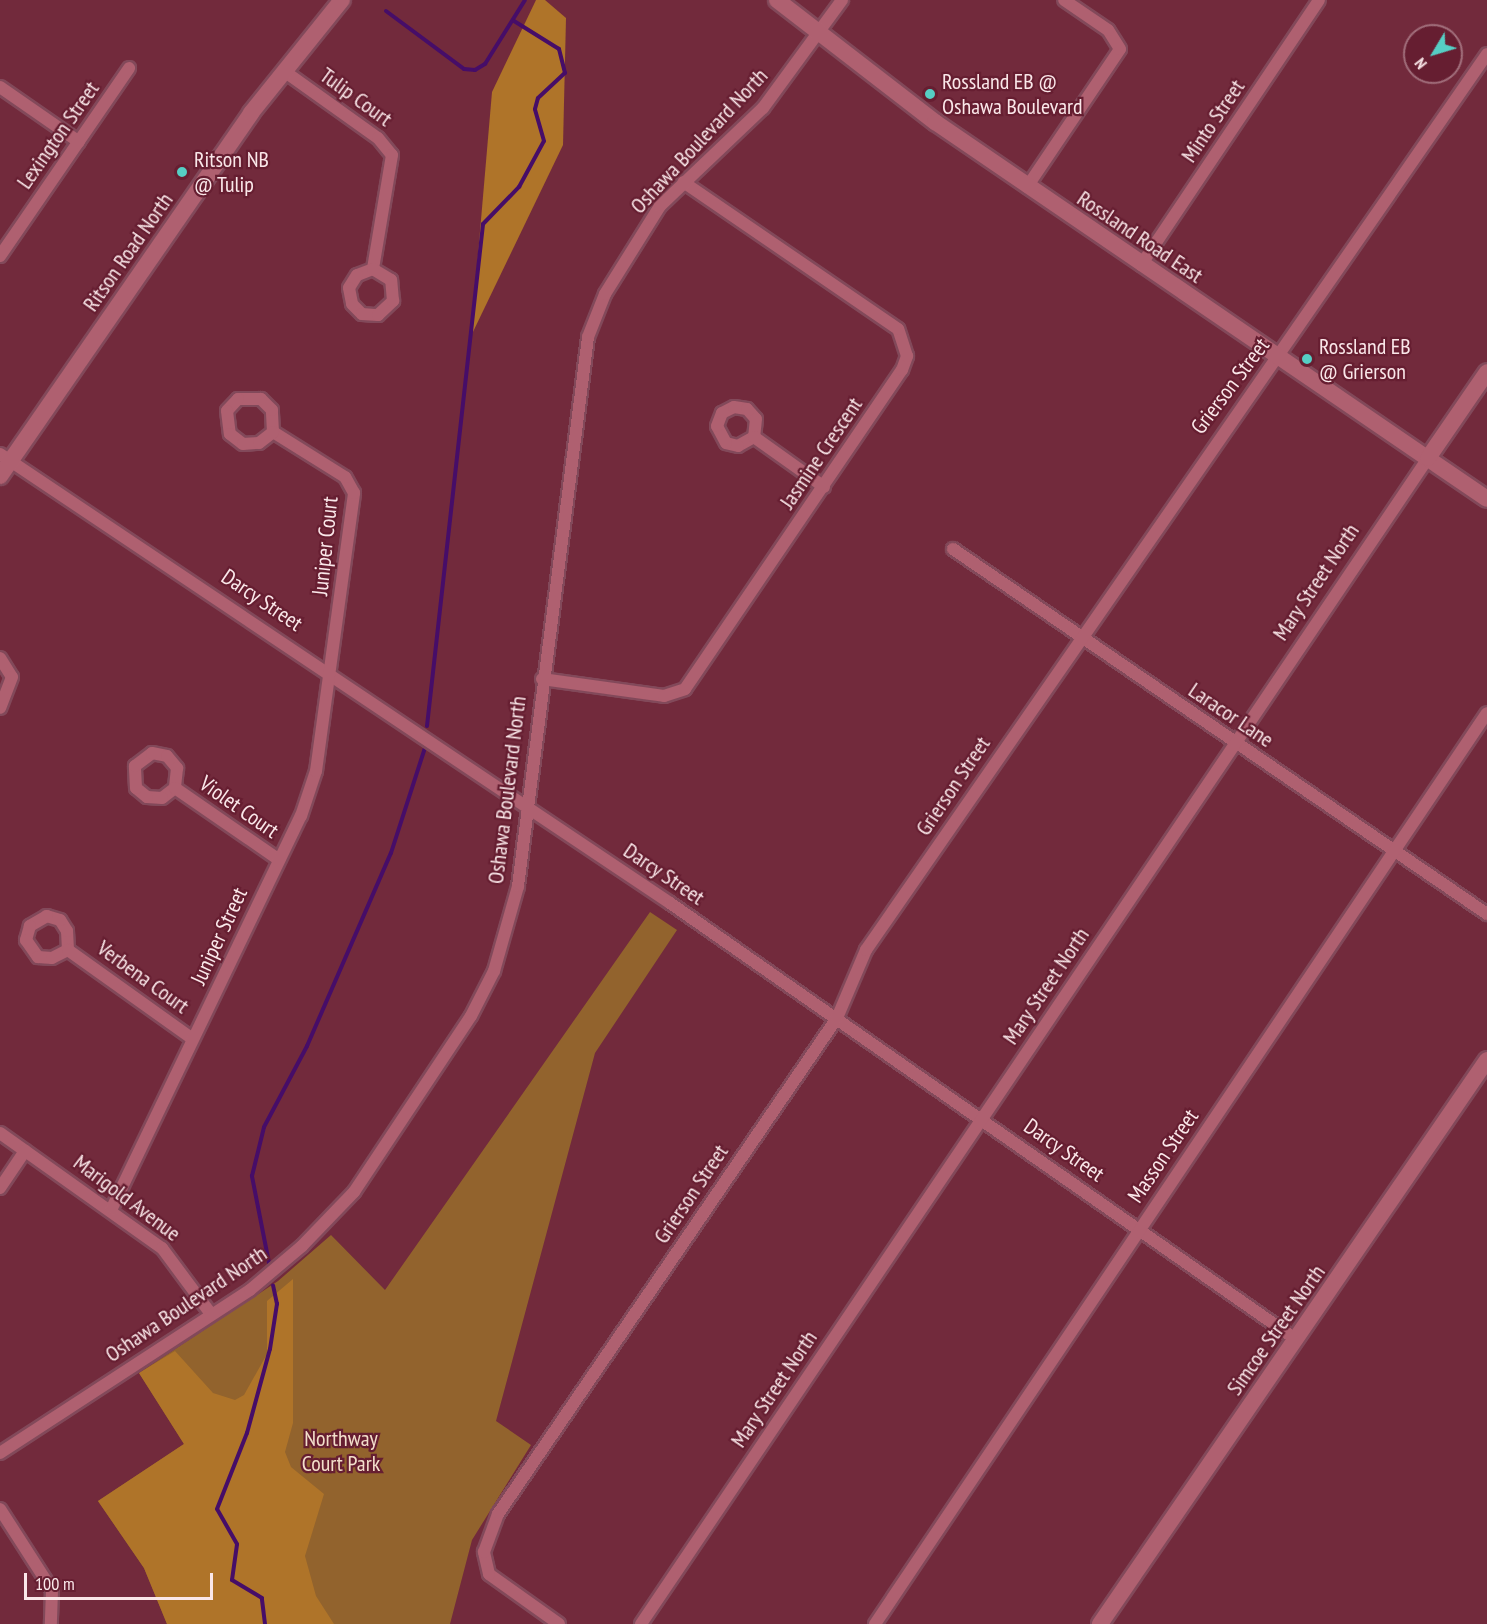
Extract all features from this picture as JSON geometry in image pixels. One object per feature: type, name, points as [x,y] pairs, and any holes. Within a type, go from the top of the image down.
[{"type":"main road","name":"Ritson Road North","points":[[0,476],[5,457],[284,71],[342,0]]},
{"type":"main road","name":"Rossland Road East","points":[[777,0],[1027,187],[1487,499]]},
{"type":"main road","name":"Mary Street North","points":[[1428,458],[1487,372]]},
{"type":"main road","name":"Simcoe Street North","points":[[1100,1624],[1487,1060]]},
{"type":"street","name":"Oshawa Boulevard North","points":[[0,1453],[271,1274],[335,1215],[450,1051],[484,993],[506,934],[527,806],[588,337],[636,239],[683,182],[763,108],[842,0]]},
{"type":"street","points":[[1027,187],[1115,60],[1117,39],[1064,0]]},
{"type":"street","name":"Minto Street","points":[[1141,265],[1319,0]]},
{"type":"street","name":"Grierson Street","points":[[559,1624],[502,1586],[484,1558],[486,1537],[498,1514],[837,1018],[866,950],[1080,638],[1487,54]]},
{"type":"street","name":"Lexington Street","points":[[0,256],[129,68]]},
{"type":"street","name":"Tulip Court","points":[[284,71],[378,138],[392,155],[374,269]]},
{"type":"street","points":[[0,87],[79,142]]},
{"type":"street","name":"Jasmine Crescent","points":[[542,679],[664,696],[685,689],[902,370],[905,341],[886,321],[683,182]]},
{"type":"street","points":[[246,396],[261,399],[272,410],[273,432],[259,443],[243,444],[230,434],[227,411],[246,396]]},
{"type":"street","name":"Juniper Court","points":[[273,432],[351,484],[331,672]]},
{"type":"street","points":[[754,437],[824,487]]},
{"type":"street","name":"Darcy Street","points":[[5,457],[331,672],[985,1120],[1297,1340]]},
{"type":"street","name":"Mary Street North","points":[[641,1624],[985,1120],[1235,743],[1428,458]]},
{"type":"street","name":"Laracor Lane","points":[[953,549],[1080,638],[1487,914]]},
{"type":"street","points":[[0,658],[12,677],[0,708]]},
{"type":"street","name":"Juniper Street","points":[[112,1208],[278,859],[316,771],[331,672]]},
{"type":"street","name":"Masson Street","points":[[875,1624],[1393,849],[1487,713]]},
{"type":"street","name":"Violet Court","points":[[175,788],[278,859]]},
{"type":"street","name":"Verbena Court","points":[[68,950],[193,1040]]},
{"type":"street","name":"Marigold Avenue","points":[[0,1133],[112,1208],[175,1261],[211,1314]]},
{"type":"street","points":[[0,1188],[25,1151]]},
{"type":"street","points":[[0,1509],[52,1590],[51,1624]]},
{"type":"green space","name":"Northway Court Park","points":[[650,912],[677,930],[595,1053],[496,1421],[531,1445],[472,1540],[450,1624],[167,1624],[144,1568],[98,1501],[184,1444],[139,1373],[278,1281],[331,1235],[385,1290]]},
{"type":"shaded area","points":[[536,0],[545,0],[566,18],[563,145],[471,336],[492,92]]},
{"type":"shaded area","points":[[293,1279],[293,1423],[285,1452],[291,1467],[324,1494],[305,1556],[316,1596],[334,1624],[167,1624],[144,1568],[98,1501],[184,1444],[139,1373],[175,1351],[213,1393],[235,1400],[244,1395],[267,1354],[267,1301]]},
{"type":"waterway","points":[[386,11],[464,69],[475,70],[485,64],[525,0]]},
{"type":"waterway","points":[[427,726],[483,224],[519,187],[544,141],[535,109],[538,98],[565,73],[559,49],[514,21]]},
{"type":"waterway","points":[[269,1263],[252,1176],[264,1127],[307,1046],[391,853],[425,748]]},
{"type":"waterway","points":[[265,1624],[262,1598],[232,1580],[237,1544],[217,1509],[247,1433],[270,1349],[277,1304],[273,1285]]},
{"type":"place","name":"Rossland EB @ Oshawa Boulevard","points":[[930,94]]},
{"type":"place","name":"Ritson NB @ Tulip","points":[[182,172]]},
{"type":"place","name":"Rossland EB @ Grierson","points":[[1307,359]]}]
